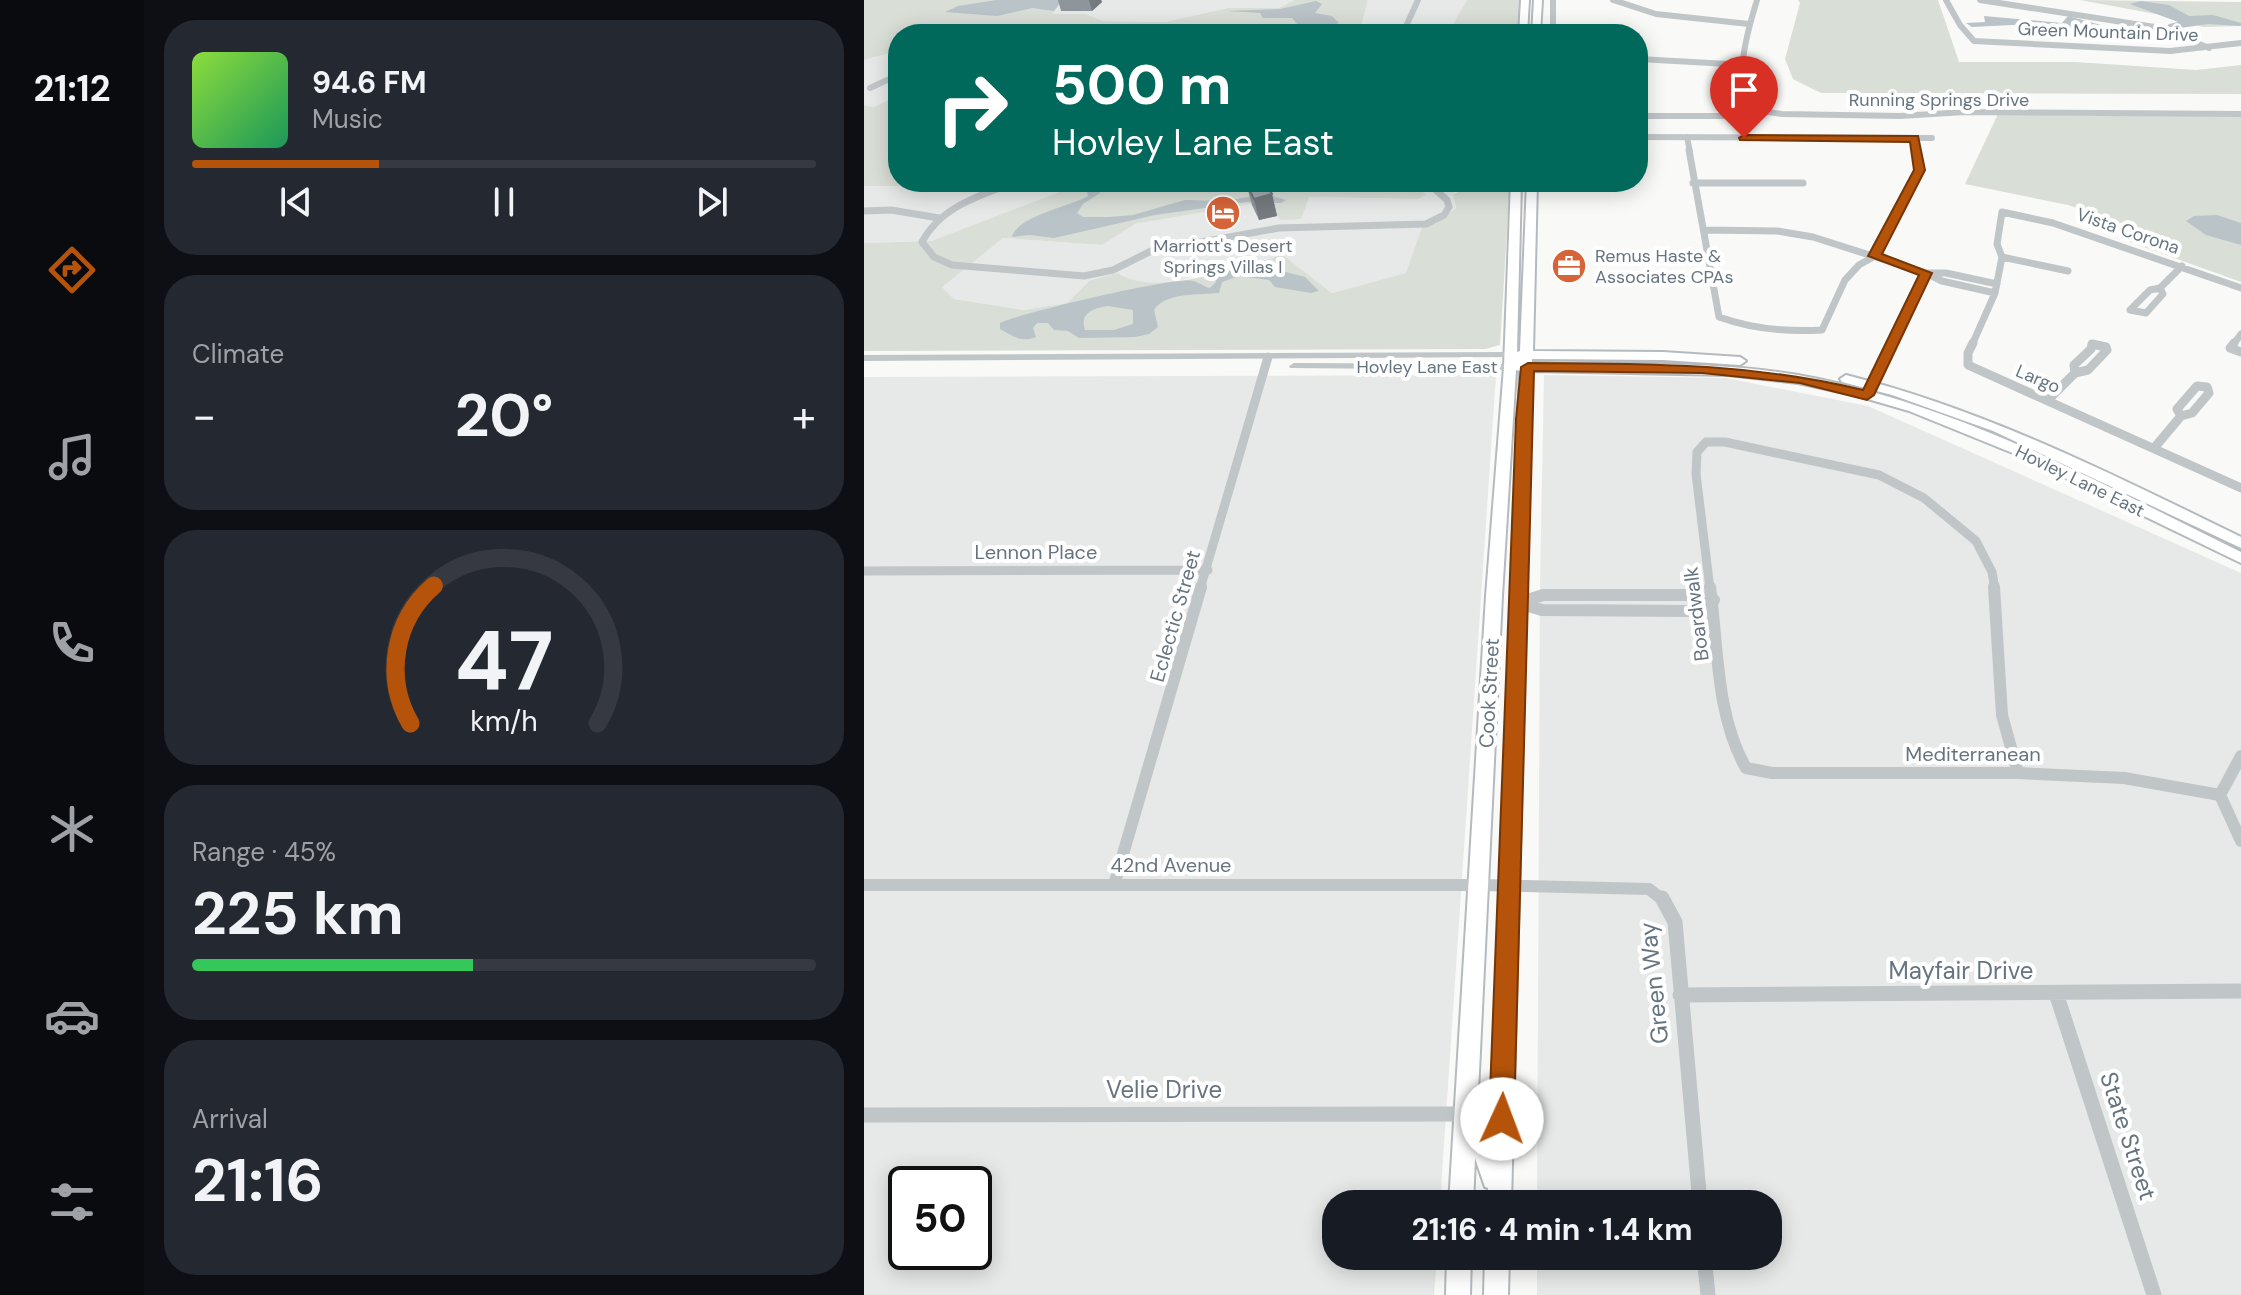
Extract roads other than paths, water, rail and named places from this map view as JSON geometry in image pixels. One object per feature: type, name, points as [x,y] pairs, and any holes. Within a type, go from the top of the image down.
[{"type":"main road","points":[[1524,24],[1525,0]]},
{"type":"main road","points":[[1537,24],[1538,0]]},
{"type":"main road","name":"Cook Street","points":[[1461,1190],[1510,361],[1516,192]]},
{"type":"main road","points":[[1517,192],[1521,241],[1530,248]]},
{"type":"main road","name":"Cook Street","points":[[1499,1190],[1532,192]]},
{"type":"main road","name":"Hovley Lane East","points":[[1510,361],[1702,368],[1870,390],[2003,432],[2241,543]]},
{"type":"main road","name":"Hovley Lane East","points":[[1870,390],[2032,457],[2241,558]]},
{"type":"main road","points":[[1497,554],[1508,587],[1518,603]]},
{"type":"main road","points":[[1464,1114],[1478,1133],[1490,1163],[1496,1190]]},
{"type":"main road","points":[[1458,1295],[1459,1270]]},
{"type":"main road","points":[[1496,1295],[1497,1270]]},
{"type":"street","points":[[1407,24],[1418,0]]},
{"type":"street","points":[[1553,0],[1553,24]]},
{"type":"street","points":[[1613,0],[1656,14],[1749,24]]},
{"type":"street","points":[[1754,110],[1744,96],[1745,41],[1757,0]]},
{"type":"street","name":"Green Mountain Drive","points":[[1946,0],[1960,25],[1974,41],[2170,51],[2241,43]]},
{"type":"street","points":[[1980,0],[2062,10],[2161,28],[2210,48]]},
{"type":"street","points":[[1648,60],[1746,65]]},
{"type":"street","points":[[870,88],[888,80]]},
{"type":"street","name":"Running Springs Drive","points":[[1648,116],[1735,116],[1754,110],[1782,114],[1900,116],[1965,112],[2241,114]]},
{"type":"street","points":[[1648,137],[1932,138]]},
{"type":"street","points":[[1687,137],[1719,317],[1732,323],[1806,332],[1822,330],[1845,280],[1859,265],[1875,256],[1920,170],[1915,139]]},
{"type":"street","points":[[1693,183],[1803,183]]},
{"type":"street","points":[[994,192],[939,218],[926,232],[922,242],[928,253],[952,265],[1084,276],[1113,270],[1151,251],[1279,228],[1426,224],[1444,215],[1449,207],[1447,200],[1438,192]]},
{"type":"street","points":[[864,211],[891,210],[939,218]]},
{"type":"street","name":"Largo","points":[[2002,212],[1997,244],[2002,257],[1996,288],[1968,353],[1968,365],[2241,488]]},
{"type":"street","name":"Vista Corona","points":[[2002,212],[2053,223],[2241,288]]},
{"type":"street","points":[[1704,230],[1789,233],[1813,237],[1926,273],[1946,273],[1996,288]]},
{"type":"street","points":[[2002,257],[2068,271]]},
{"type":"street","points":[[2160,288],[2182,266]]},
{"type":"street","points":[[1870,390],[1926,273]]},
{"type":"street","points":[[2241,334],[2230,348],[2241,352]]},
{"type":"street","points":[[1156,366],[1213,357]]},
{"type":"street","name":"Hovley Lane East","points":[[864,358],[1213,357],[1267,361]]},
{"type":"street","points":[[939,367],[950,363],[1010,358]]},
{"type":"street","name":"Eclectic Street","points":[[1114,885],[1267,361]]},
{"type":"street","name":"Hovley Lane East","points":[[864,367],[1510,361]]},
{"type":"street","points":[[2048,400],[2075,373]]},
{"type":"street","points":[[2155,447],[2181,416]]},
{"type":"street","name":"Boardwalk","points":[[1735,749],[1727,721],[1696,474],[1697,452],[1706,442],[1725,442],[1879,475],[1924,498],[1976,541],[1992,572],[1998,611],[2002,715],[2018,773]]},
{"type":"street","name":"Lennon Place","points":[[864,571],[1208,570]]},
{"type":"street","points":[[1518,603],[1543,595],[1686,595],[1714,600]]},
{"type":"street","name":"Mediterranean","points":[[1735,749],[1746,768],[1772,773],[2018,773],[2124,778],[2220,795]]},
{"type":"street","points":[[2241,756],[2220,795],[2241,841]]},
{"type":"street","name":"42nd Avenue","points":[[864,885],[1478,885]]},
{"type":"street","name":"Green Way","points":[[1478,885],[1635,887],[1661,896],[1675,922],[1699,1190]]},
{"type":"street","name":"Mayfair Drive","points":[[1680,995],[2241,991]]},
{"type":"street","name":"State Street","points":[[2056,993],[2154,1295]]},
{"type":"street","name":"Velie Drive","points":[[864,1115],[1464,1114]]},
{"type":"street","points":[[1705,1270],[1708,1295]]},
{"type":"place","name":"Marriott's Desert Springs Villas I","points":[[1223,213]]},
{"type":"place","name":"Remus Haste & Associates CPAs","points":[[1569,266]]}]
